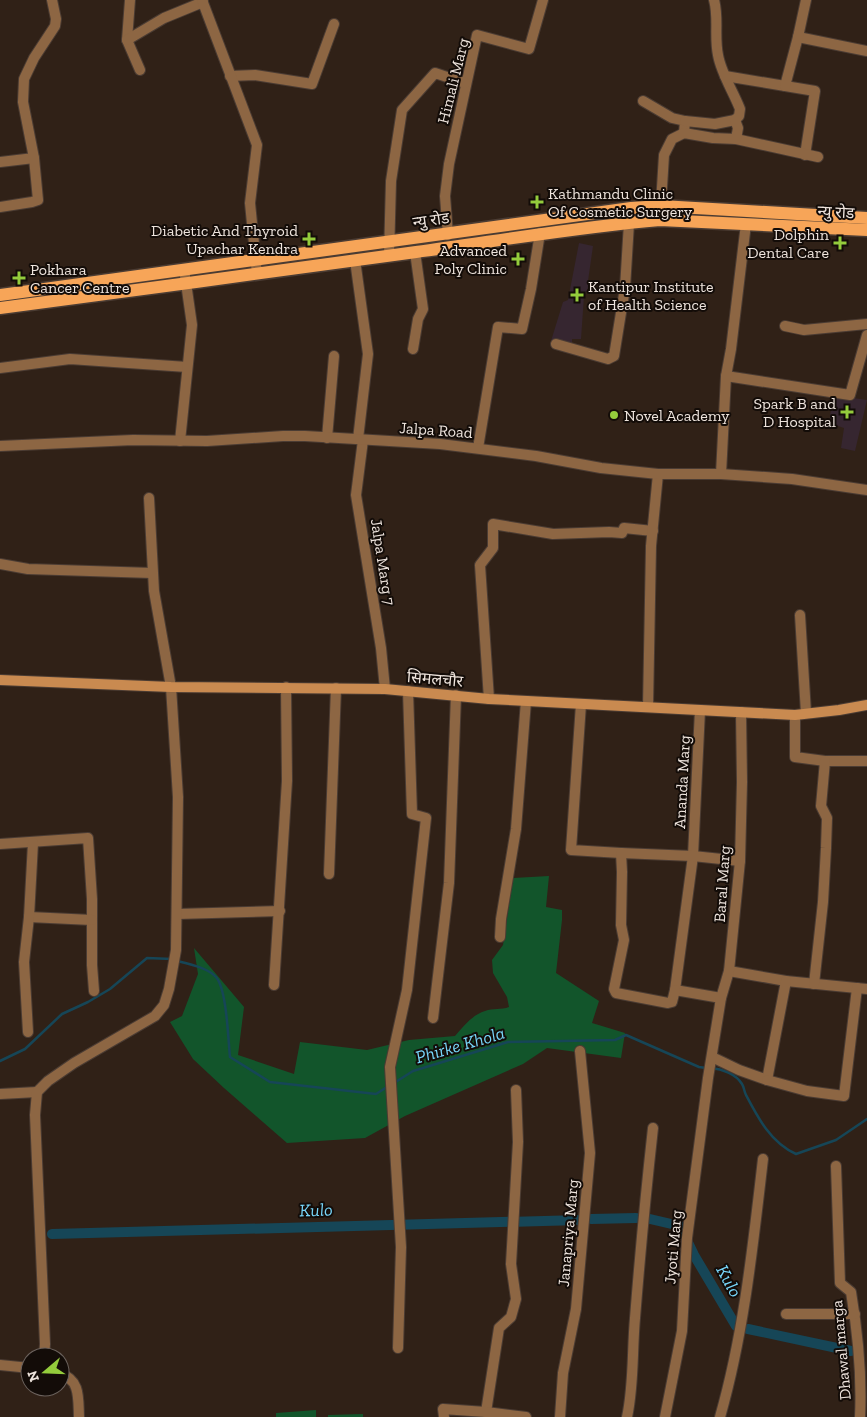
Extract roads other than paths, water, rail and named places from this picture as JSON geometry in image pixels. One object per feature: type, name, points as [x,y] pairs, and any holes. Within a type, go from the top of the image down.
[{"type":"main road","name":"न्यु रोड","points":[[0,295],[448,235],[631,208],[660,206],[867,218]]},
{"type":"main road","name":"न्यु रोड","points":[[0,308],[629,222],[660,220],[867,230]]},
{"type":"main road","name":"सिमलचौर","points":[[0,680],[171,687],[386,689],[489,699],[795,715],[867,705]]},
{"type":"street","points":[[0,207],[38,200],[34,158],[23,102],[24,79],[34,58],[55,26],[56,19],[52,0]]},
{"type":"street","points":[[130,0],[126,40],[140,70]]},
{"type":"street","name":"Himali Marg","points":[[448,235],[445,196],[449,164],[465,83],[477,35],[529,49],[543,0]]},
{"type":"street","points":[[642,101],[672,118],[685,121],[715,124],[735,120],[739,116],[740,109],[718,56],[714,0]]},
{"type":"street","points":[[785,86],[806,0]]},
{"type":"street","points":[[126,40],[164,18],[203,1],[257,145],[250,203],[257,274]]},
{"type":"street","points":[[230,76],[255,75],[312,84],[334,24]]},
{"type":"street","points":[[798,37],[867,50]]},
{"type":"street","points":[[389,256],[391,181],[402,110],[435,73],[465,83]]},
{"type":"street","points":[[725,76],[815,91],[805,156]]},
{"type":"street","points":[[735,120],[738,128],[736,139]]},
{"type":"street","points":[[684,133],[685,121]]},
{"type":"street","points":[[660,220],[664,155],[672,139],[684,133],[713,138],[736,139],[805,156],[818,157]]},
{"type":"street","points":[[0,162],[34,158]]},
{"type":"street","points":[[556,344],[608,359],[614,356],[624,288],[629,222]]},
{"type":"street","points":[[721,474],[726,376],[746,224]]},
{"type":"street","points":[[478,448],[498,327],[522,329],[540,233]]},
{"type":"street","points":[[413,349],[418,319],[423,308],[415,252]]},
{"type":"street","name":"Jalpa Marg 7","points":[[355,260],[368,354],[356,494],[386,689]]},
{"type":"street","points":[[180,441],[192,325],[184,270]]},
{"type":"street","points":[[785,326],[804,330],[867,324]]},
{"type":"street","points":[[726,376],[850,395],[867,335]]},
{"type":"street","points":[[327,438],[334,356]]},
{"type":"street","points":[[0,368],[70,359],[187,367]]},
{"type":"street","name":"Jalpa Road","points":[[0,446],[134,440],[207,441],[283,436],[360,439],[478,448],[601,468],[658,474],[721,474],[792,479],[867,490]]},
{"type":"street","points":[[648,707],[651,546],[658,474]]},
{"type":"street","points":[[0,1094],[36,1092],[74,1063],[134,1029],[159,1012],[164,1005],[169,988],[175,959],[178,796],[171,687],[152,573],[149,498]]},
{"type":"street","points":[[489,699],[480,565],[493,548],[493,524],[553,534],[622,533],[624,528],[653,531]]},
{"type":"street","points":[[0,564],[28,569],[152,573]]},
{"type":"street","points":[[800,615],[806,713]]},
{"type":"street","points":[[274,985],[280,912],[286,781],[286,687]]},
{"type":"street","points":[[329,874],[336,688]]},
{"type":"street","points":[[398,1348],[400,1246],[390,1068],[407,990],[426,818],[412,814],[408,691]]},
{"type":"street","points":[[433,1018],[449,883],[456,695]]},
{"type":"street","points":[[500,937],[501,919],[516,829],[526,701]]},
{"type":"street","points":[[581,704],[571,850],[693,856],[740,861]]},
{"type":"street","name":"Ananda Marg","points":[[675,990],[693,856],[700,710]]},
{"type":"street","name":"Baral Marg","points":[[712,1057],[721,998],[729,971],[740,861],[741,712]]},
{"type":"street","points":[[795,715],[795,757],[825,761],[867,761]]},
{"type":"street","points":[[814,984],[823,902],[826,848],[827,818],[821,806],[825,761]]},
{"type":"street","points":[[0,844],[88,838],[94,991]]},
{"type":"street","points":[[28,1032],[24,962],[29,917],[33,843]]},
{"type":"street","points":[[621,853],[621,926],[624,940],[614,989],[616,992],[668,1003],[672,1002],[675,990],[721,998]]},
{"type":"street","points":[[177,914],[280,912]]},
{"type":"street","points":[[29,917],[92,920]]},
{"type":"street","points":[[712,1057],[739,1070],[767,1080],[807,1091],[844,1096],[862,988],[786,982],[729,971]]},
{"type":"street","points":[[767,1080],[786,982]]},
{"type":"street","name":"Janapriya Marg","points":[[560,1417],[563,1373],[576,1309],[590,1153],[580,1051]]},
{"type":"street","name":"Jyoti Marg","points":[[665,1417],[682,1331],[687,1238],[712,1057]]},
{"type":"street","points":[[486,1412],[499,1328],[511,1317],[516,1299],[511,1264],[518,1142],[516,1090]]},
{"type":"street","points":[[36,1092],[35,1115],[44,1347]]},
{"type":"street","points":[[627,1417],[631,1398],[633,1336],[642,1226],[653,1128]]},
{"type":"street","points":[[720,1417],[728,1390],[752,1259],[764,1159]]},
{"type":"street","name":"Dhawal marga","points":[[836,1166],[840,1283],[851,1292],[855,1314],[859,1346],[860,1417]]},
{"type":"street","points":[[786,1314],[855,1314]]},
{"type":"street","points":[[0,1365],[20,1367]]},
{"type":"street","points":[[70,1378],[78,1389],[79,1417]]},
{"type":"street","points":[[444,1417],[444,1409],[526,1417]]},
{"type":"waterway","name":"Phirke Khola","points":[[0,1061],[25,1049],[62,1014],[110,989],[147,958],[172,959]]},
{"type":"waterway","name":"Phirke Khola","points":[[177,961],[203,969],[216,977],[220,983],[225,1003],[230,1057],[270,1082],[376,1094],[387,1087]]},
{"type":"waterway","name":"Phirke Khola","points":[[394,1083],[413,1071],[508,1042],[615,1040],[626,1035],[699,1067],[706,1068]]},
{"type":"waterway","name":"Phirke Khola","points":[[711,1068],[728,1073],[739,1080],[743,1085],[745,1094],[772,1137],[796,1154],[836,1140],[867,1119]]},
{"type":"waterway","name":"Kulo","points":[[591,1219],[636,1218]]},
{"type":"waterway","name":"Kulo","points":[[650,1219],[680,1226],[694,1255],[736,1326]]},
{"type":"waterway","name":"Kulo","points":[[52,1234],[580,1220]]},
{"type":"waterway","name":"Kulo","points":[[748,1329],[851,1351]]},
{"type":"place","name":"Kathmandu Clinic Of Cosmetic Surgery","points":[[537,202]]},
{"type":"place","name":"Diabetic And Thyroid Upachar Kendra","points":[[309,239]]},
{"type":"place","name":"Dolphin Dental Care","points":[[840,243]]},
{"type":"place","name":"Advanced Poly Clinic","points":[[518,259]]},
{"type":"place","name":"Pokhara Cancer Centre","points":[[19,278]]},
{"type":"place","name":"Kantipur Institute of Health Science","points":[[577,295]]},
{"type":"place","name":"Spark B and D Hospital","points":[[847,412]]},
{"type":"place","name":"Novel Academy","points":[[614,415]]}]
